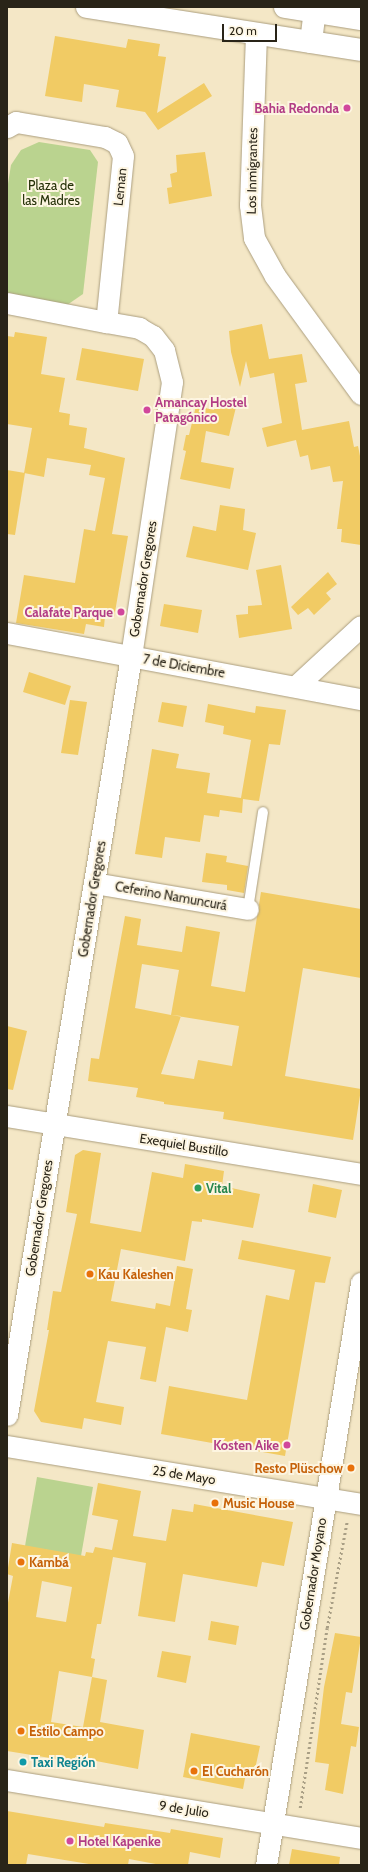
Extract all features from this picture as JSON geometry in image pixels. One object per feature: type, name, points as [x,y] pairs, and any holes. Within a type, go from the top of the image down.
[{"type":"main road","points":[[87,7],[361,50]]},
{"type":"main road","points":[[285,7],[314,9],[361,19]]},
{"type":"main road","points":[[311,42],[314,9]]},
{"type":"street","name":"Los Inmigrantes","points":[[256,34],[250,205],[254,238],[275,276],[361,394]]},
{"type":"street","name":"Leman","points":[[7,127],[16,122],[105,137],[117,143],[124,156],[106,322]]},
{"type":"street","points":[[7,303],[106,322]]},
{"type":"street","name":"Gobernador Gregores","points":[[7,1415],[131,656],[172,382],[164,350],[153,336],[139,328],[106,322]]},
{"type":"street","points":[[296,686],[361,626]]},
{"type":"street","name":"7 de Diciembre","points":[[7,633],[361,699]]},
{"type":"street","name":"Ceferino Namuncurá","points":[[94,883],[248,909]]},
{"type":"street","name":"Exequiel Bustillo","points":[[7,1116],[361,1174]]},
{"type":"street","name":"Gobernador Moyano","points":[[266,1865],[361,1283]]},
{"type":"street","name":"25 de Mayo","points":[[7,1446],[356,1503]]},
{"type":"street","name":"9 de Julio","points":[[7,1780],[361,1838]]},
{"type":"lane","points":[[248,909],[263,812]]},
{"type":"path","points":[[297,1828],[327,1628],[356,1503]]},
{"type":"green space","name":"Plaza de las Madres","points":[[39,142],[90,150],[98,162],[83,294],[67,305],[7,294],[7,190],[11,165],[21,150]]},
{"type":"green space","points":[[37,1477],[93,1487],[81,1556],[25,1546]]},
{"type":"building","points":[[55,36],[126,48],[128,39],[160,44],[158,56],[166,57],[157,113],[204,83],[212,96],[158,130],[145,112],[116,107],[119,90],[84,84],[82,102],[45,96]]},
{"type":"building","points":[[205,152],[212,196],[169,204],[167,188],[172,187],[170,174],[177,172],[176,155]]},
{"type":"building","points":[[262,324],[269,359],[302,354],[307,382],[295,384],[302,430],[349,421],[354,447],[358,446],[361,461],[361,545],[341,542],[342,529],[337,529],[343,481],[333,482],[330,466],[311,470],[308,455],[300,457],[296,440],[267,447],[262,428],[282,423],[274,373],[250,378],[246,361],[240,387],[231,352],[229,331]]},
{"type":"building","points":[[15,332],[47,337],[41,374],[65,378],[59,412],[70,414],[69,425],[87,428],[84,448],[125,458],[112,534],[128,536],[114,618],[105,616],[104,627],[86,624],[84,634],[16,623],[24,575],[75,583],[84,529],[95,531],[105,478],[89,475],[91,465],[47,458],[44,477],[24,473],[32,428],[7,424],[7,336],[14,337]]},
{"type":"building","points":[[82,348],[144,359],[138,391],[76,380]]},
{"type":"building","points":[[216,402],[236,407],[229,436],[206,431],[201,462],[234,468],[230,489],[180,479],[186,451],[183,450],[186,435],[189,435],[196,406],[214,410]]},
{"type":"building","points":[[7,470],[25,473],[15,535],[7,534]]},
{"type":"building","points":[[220,505],[245,509],[243,530],[256,533],[248,570],[186,557],[193,526],[216,531]]},
{"type":"building","points":[[281,565],[292,629],[239,638],[236,615],[248,614],[248,606],[262,605],[256,570]]},
{"type":"building","points":[[328,572],[337,584],[326,593],[331,599],[314,615],[308,608],[298,615],[291,607]]},
{"type":"building","points":[[164,604],[202,610],[198,633],[160,626]]},
{"type":"building","points":[[29,672],[71,686],[65,705],[23,692]]},
{"type":"building","points":[[70,700],[87,702],[78,755],[61,753]]},
{"type":"building","points":[[162,702],[187,706],[183,727],[158,722]]},
{"type":"building","points":[[208,704],[255,713],[256,706],[286,710],[280,745],[269,744],[259,801],[243,799],[242,813],[220,810],[219,817],[204,815],[200,842],[165,837],[162,858],[135,854],[152,749],[179,754],[176,768],[210,773],[207,793],[241,798],[251,740],[223,734],[224,726],[205,722]]},
{"type":"building","points":[[206,853],[227,856],[226,862],[248,866],[244,893],[227,890],[227,885],[202,882]]},
{"type":"building","points":[[261,892],[361,909],[361,978],[303,968],[285,1076],[361,1089],[353,1140],[223,1119],[224,1112],[164,1104],[164,1102],[136,1097],[138,1088],[88,1081],[91,1058],[99,1059],[125,916],[141,919],[137,945],[182,952],[186,926],[220,932],[211,986],[245,992]],"holes":[[[142,964],[179,970],[171,1015],[135,1008]],[[181,1017],[239,1026],[232,1066],[198,1060],[194,1079],[161,1074]]]},
{"type":"building","points":[[7,1026],[27,1031],[13,1090],[7,1089]]},
{"type":"building","points":[[83,1150],[101,1153],[90,1223],[141,1232],[152,1172],[183,1178],[185,1164],[224,1171],[222,1186],[260,1194],[253,1228],[202,1219],[202,1222],[192,1221],[185,1261],[121,1249],[111,1301],[155,1309],[156,1303],[170,1306],[177,1266],[193,1269],[186,1309],[192,1310],[188,1332],[166,1327],[156,1382],[140,1379],[146,1347],[108,1341],[96,1402],[124,1407],[121,1425],[84,1418],[82,1429],[41,1422],[34,1411],[49,1330],[47,1330],[53,1291],[61,1292],[77,1214],[66,1212],[75,1155]]},
{"type":"building","points":[[313,1184],[342,1190],[336,1218],[308,1212]]},
{"type":"building","points":[[242,1240],[331,1257],[325,1283],[315,1282],[285,1456],[161,1434],[169,1386],[247,1400],[266,1295],[289,1300],[295,1270],[238,1259]]},
{"type":"building","points":[[98,1483],[141,1491],[133,1536],[166,1541],[172,1509],[193,1512],[194,1504],[293,1522],[284,1566],[262,1562],[257,1587],[183,1574],[175,1622],[138,1616],[146,1563],[113,1557],[101,1624],[97,1624],[91,1658],[95,1659],[92,1677],[107,1680],[100,1722],[144,1730],[138,1769],[75,1757],[75,1762],[7,1751],[7,1608],[13,1576],[7,1574],[12,1543],[85,1556],[86,1552],[93,1553],[95,1547],[112,1550],[118,1520],[92,1515]],"holes":[[[42,1581],[72,1587],[66,1622],[36,1617]],[[59,1671],[92,1677],[83,1727],[51,1722]]]},
{"type":"building","points":[[211,1621],[239,1626],[236,1645],[208,1640]]},
{"type":"building","points":[[335,1633],[361,1637],[352,1693],[346,1692],[341,1724],[359,1727],[356,1747],[351,1746],[343,1794],[325,1790],[329,1764],[315,1762],[324,1687]]},
{"type":"building","points":[[162,1651],[191,1656],[186,1683],[157,1677]]},
{"type":"building","points":[[191,1733],[260,1746],[254,1774],[246,1773],[243,1789],[183,1777]]},
{"type":"building","name":"Hotel Kapenke","points":[[7,1811],[104,1827],[105,1823],[170,1833],[171,1829],[223,1838],[220,1858],[190,1852],[188,1865],[161,1865],[129,1859],[128,1865],[95,1865],[28,1854],[26,1865],[7,1865]]},
{"type":"building","points":[[292,1849],[340,1857],[339,1865],[289,1865]]},
{"type":"place","name":"Bahia Redonda","points":[[347,108]]},
{"type":"place","name":"Amancay Hostel Patagónico","points":[[147,410]]},
{"type":"place","name":"Calafate Parque","points":[[121,612]]},
{"type":"place","name":"Vital","points":[[198,1188]]},
{"type":"place","name":"Kau Kaleshen","points":[[90,1274]]},
{"type":"place","name":"Kosten Aike","points":[[287,1445]]},
{"type":"place","name":"Resto Plüschow","points":[[351,1468]]},
{"type":"place","name":"Music House","points":[[215,1503]]},
{"type":"place","name":"Kambá","points":[[21,1562]]},
{"type":"place","name":"Estilo Campo","points":[[21,1731]]},
{"type":"place","name":"Taxi Región","points":[[23,1762]]},
{"type":"place","name":"El Cucharón","points":[[194,1771]]},
{"type":"place","name":"Hotel Kapenke","points":[[70,1841]]}]
